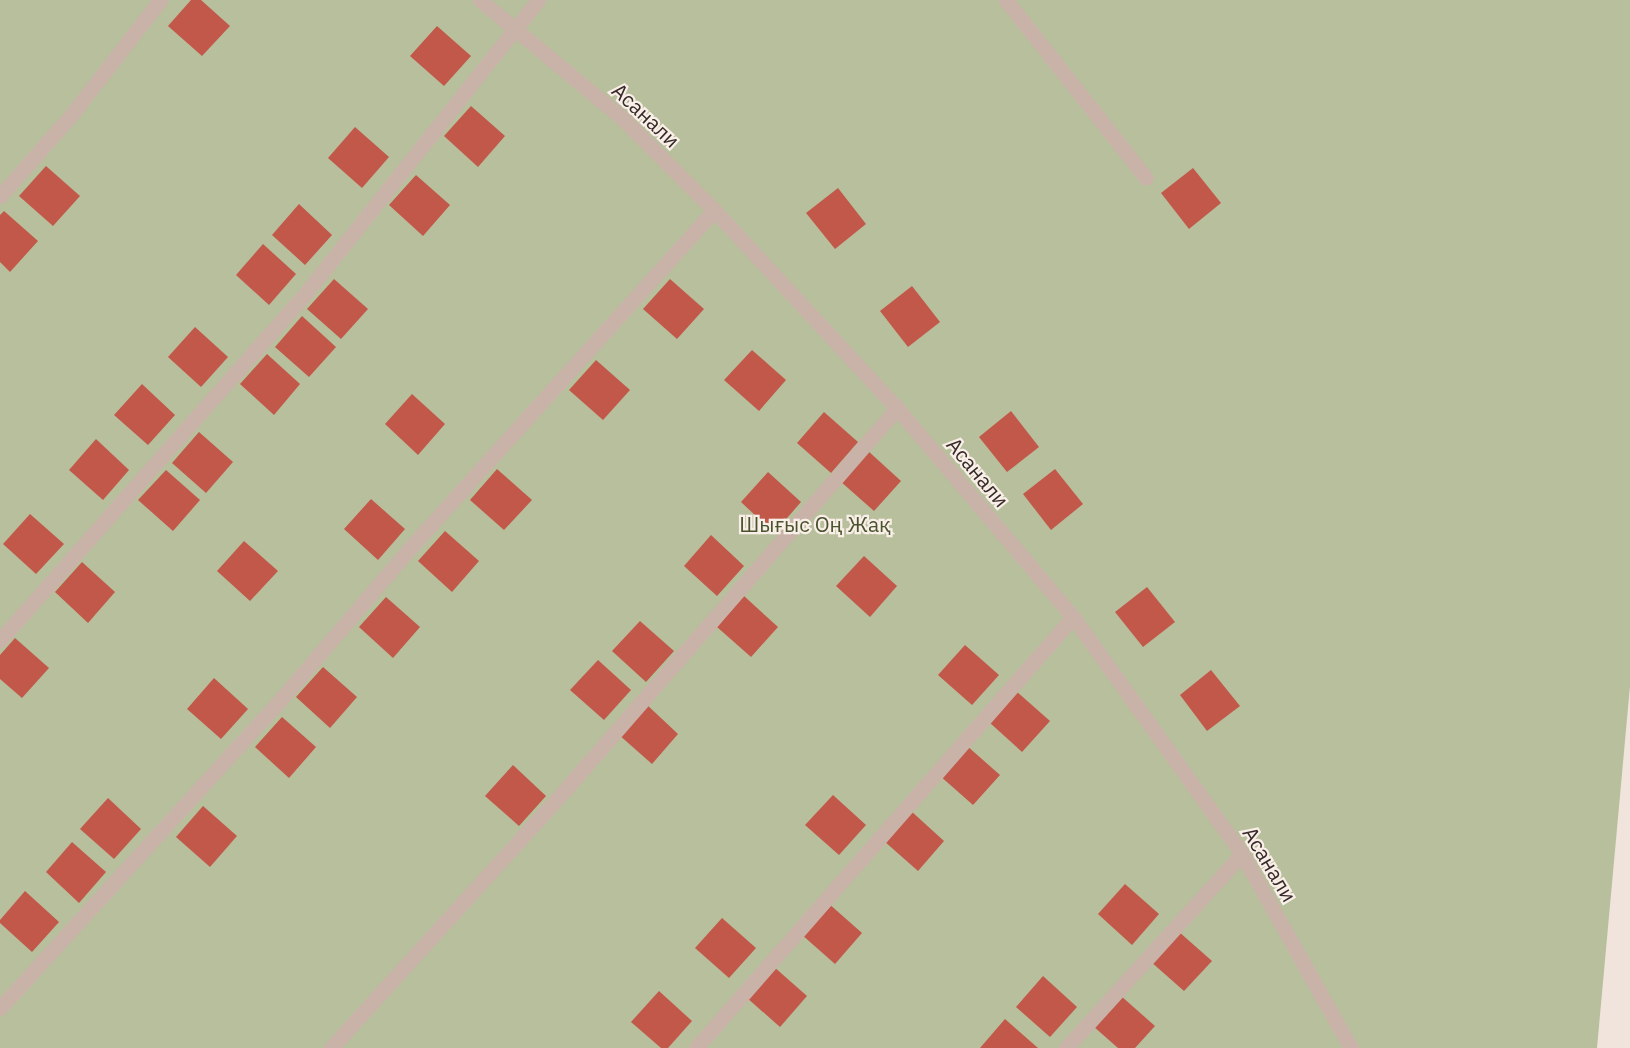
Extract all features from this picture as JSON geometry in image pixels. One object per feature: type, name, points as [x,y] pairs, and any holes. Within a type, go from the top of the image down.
[{"type":"street","points":[[0,196],[72,114],[160,0]]},
{"type":"street","name":"Асанали","points":[[480,0],[622,118],[714,210],[897,408],[1073,617],[1242,854],[1351,1048]]},
{"type":"street","points":[[0,640],[305,294],[538,0]]},
{"type":"street","points":[[1006,0],[1146,178]]},
{"type":"street","points":[[0,1008],[282,698],[410,548],[714,210]]},
{"type":"street","points":[[331,1048],[564,791],[897,408]]},
{"type":"street","points":[[696,1048],[1073,617]]},
{"type":"street","points":[[1066,1048],[1242,854]]},
{"type":"green space","name":"Шығыс Оң Жақ","points":[[0,0],[1630,0],[1630,686],[1597,1048],[0,1048]]},
{"type":"building","points":[[191,0],[201,0],[230,26],[202,56],[168,26]]},
{"type":"building","points":[[437,26],[471,56],[444,86],[410,56]]},
{"type":"building","points":[[471,106],[505,136],[478,167],[444,136]]},
{"type":"building","points":[[355,127],[389,157],[362,188],[328,158]]},
{"type":"building","points":[[46,166],[80,196],[53,226],[19,196]]},
{"type":"building","points":[[1193,168],[1221,203],[1189,229],[1161,193]]},
{"type":"building","points":[[416,175],[450,205],[423,236],[389,205]]},
{"type":"building","points":[[838,188],[866,224],[835,249],[806,213]]},
{"type":"building","points":[[299,204],[332,235],[305,265],[272,235]]},
{"type":"building","points":[[4,211],[38,241],[10,272],[0,262],[0,215]]},
{"type":"building","points":[[263,244],[296,274],[269,305],[236,275]]},
{"type":"building","points":[[334,279],[368,309],[341,339],[307,309]]},
{"type":"building","points":[[670,279],[704,309],[677,339],[643,309]]},
{"type":"building","points":[[912,286],[940,322],[908,347],[880,311]]},
{"type":"building","points":[[302,316],[336,347],[309,377],[275,347]]},
{"type":"building","points":[[195,327],[228,357],[201,387],[168,357]]},
{"type":"building","points":[[752,350],[786,380],[759,411],[724,380]]},
{"type":"building","points":[[267,354],[300,384],[274,415],[240,384]]},
{"type":"building","points":[[596,360],[630,390],[603,420],[569,390]]},
{"type":"building","points":[[142,384],[175,415],[148,445],[114,415]]},
{"type":"building","points":[[412,394],[445,424],[418,455],[385,424]]},
{"type":"building","points":[[1011,411],[1039,447],[1007,472],[979,437]]},
{"type":"building","points":[[824,412],[858,442],[831,473],[797,443]]},
{"type":"building","points":[[199,432],[233,462],[206,493],[172,463]]},
{"type":"building","points":[[96,439],[129,470],[103,500],[69,470]]},
{"type":"building","points":[[867,450],[901,481],[874,511],[840,481]]},
{"type":"building","points":[[497,469],[532,500],[504,530],[470,500]]},
{"type":"building","points":[[1055,469],[1083,504],[1051,530],[1023,494]]},
{"type":"building","points":[[166,470],[200,500],[173,531],[138,500]]},
{"type":"building","points":[[768,472],[801,502],[774,533],[741,502]]},
{"type":"building","points":[[371,499],[405,529],[378,560],[344,529]]},
{"type":"building","points":[[30,514],[64,544],[36,574],[3,544]]},
{"type":"building","points":[[445,531],[479,561],[452,592],[418,561]]},
{"type":"building","points":[[711,535],[744,566],[717,596],[684,566]]},
{"type":"building","points":[[244,541],[278,571],[250,601],[217,571]]},
{"type":"building","points":[[864,556],[897,586],[870,617],[836,586]]},
{"type":"building","points":[[82,562],[115,592],[88,623],[55,592]]},
{"type":"building","points":[[1147,587],[1175,622],[1143,647],[1115,612]]},
{"type":"building","points":[[744,596],[778,627],[751,657],[717,627]]},
{"type":"building","points":[[386,597],[420,627],[393,658],[359,627]]},
{"type":"building","points":[[640,621],[674,651],[646,682],[612,651]]},
{"type":"building","points":[[15,638],[49,668],[22,698],[0,679],[0,655]]},
{"type":"building","points":[[965,645],[999,675],[972,705],[938,675]]},
{"type":"building","points":[[598,660],[631,690],[604,720],[570,690]]},
{"type":"building","points":[[323,667],[357,697],[330,728],[296,697]]},
{"type":"building","points":[[1211,670],[1240,706],[1207,731],[1180,695]]},
{"type":"building","points":[[214,678],[248,709],[221,739],[187,709]]},
{"type":"building","points":[[1016,691],[1050,721],[1022,752],[989,722]]},
{"type":"building","points":[[645,703],[678,734],[652,764],[618,734]]},
{"type":"building","points":[[282,717],[316,747],[289,778],[255,747]]},
{"type":"building","points":[[966,745],[1000,775],[973,805],[939,775]]},
{"type":"building","points":[[513,765],[546,796],[519,826],[485,796]]},
{"type":"building","points":[[833,795],[866,825],[839,855],[805,825]]},
{"type":"building","points":[[108,798],[141,829],[114,859],[80,829]]},
{"type":"building","points":[[203,806],[237,836],[210,867],[176,837]]},
{"type":"building","points":[[911,811],[944,841],[918,871],[884,841]]},
{"type":"building","points":[[72,842],[106,872],[79,903],[46,872]]},
{"type":"building","points":[[1125,884],[1159,914],[1132,945],[1098,914]]},
{"type":"building","points":[[25,891],[59,922],[32,952],[0,923],[0,920]]},
{"type":"building","points":[[828,903],[862,933],[835,964],[801,934]]},
{"type":"building","points":[[722,918],[756,948],[729,978],[695,948]]},
{"type":"building","points":[[1178,931],[1212,961],[1184,991],[1150,961]]},
{"type":"building","points":[[773,966],[807,996],[780,1027],[746,997]]},
{"type":"building","points":[[1043,976],[1077,1007],[1050,1037],[1016,1007]]},
{"type":"building","points":[[659,991],[692,1021],[668,1048],[661,1048],[631,1022]]},
{"type":"building","points":[[1121,996],[1155,1026],[1135,1048],[1118,1048],[1093,1026]]},
{"type":"building","points":[[1005,1019],[1038,1048],[980,1048]]}]
